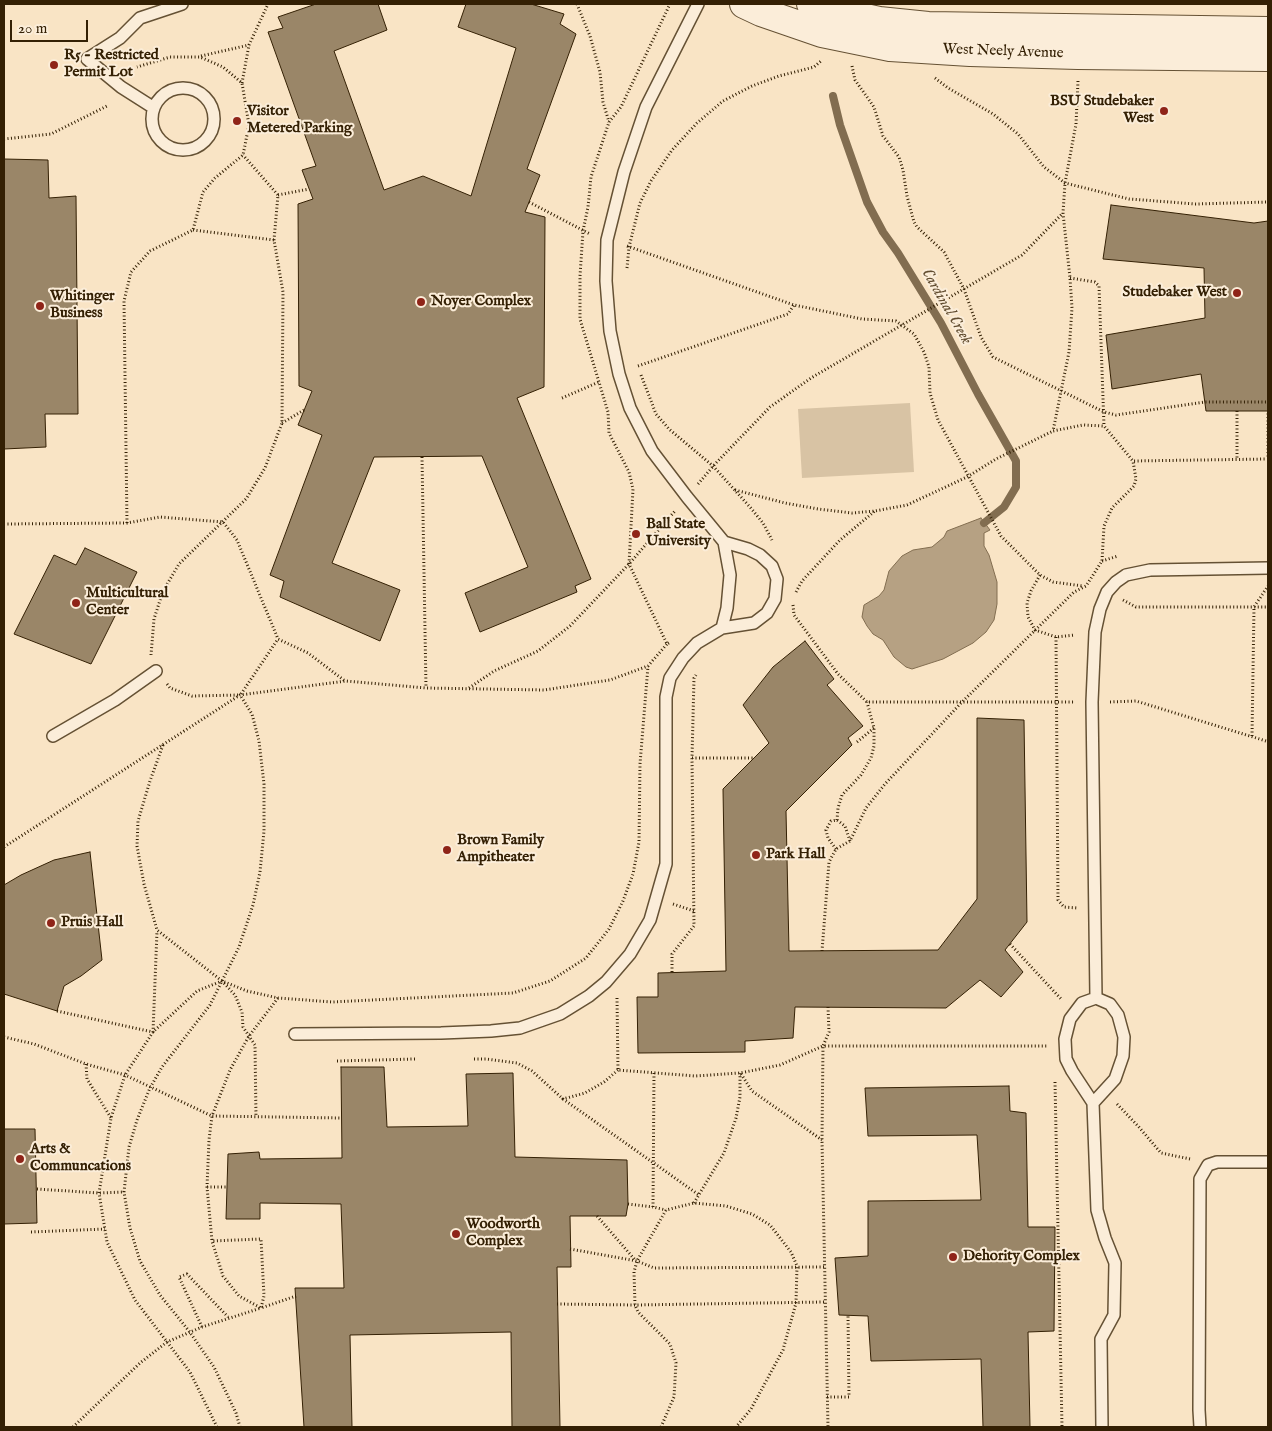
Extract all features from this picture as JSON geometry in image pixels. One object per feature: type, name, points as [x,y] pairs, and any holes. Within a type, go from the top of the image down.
[{"type":"street","name":"West Neely Avenue","points":[[744,4],[761,12],[822,33],[890,47],[970,52],[1078,55],[1268,57]]},
{"type":"street","name":"West Neely Avenue","points":[[811,4],[879,21],[928,26],[1268,31]]},
{"type":"lane","points":[[154,108],[121,87],[87,59],[120,38],[140,18],[182,4]]},
{"type":"lane","points":[[698,4],[646,108],[624,172],[607,240],[606,281],[610,332],[619,374],[630,408],[652,451],[724,542],[730,575],[727,608],[722,628]]},
{"type":"lane","points":[[178,89],[199,92],[207,99],[212,108],[215,118],[213,129],[202,145],[193,149],[173,149],[164,144],[158,137],[152,118],[154,108],[164,96],[178,89]]},
{"type":"lane","points":[[295,1034],[441,1033],[520,1028],[560,1014],[583,1000],[606,982],[630,954],[650,920],[666,864],[666,697],[670,678],[683,658],[697,643],[722,628],[754,622],[767,613],[775,599],[777,579],[772,566],[760,555],[748,549],[724,542]]},
{"type":"lane","points":[[1096,998],[1092,702],[1095,632],[1100,609],[1107,592],[1126,575],[1150,570],[1268,568]]},
{"type":"lane","points":[[53,736],[115,700],[156,671]]},
{"type":"lane","points":[[1093,1102],[1115,1079],[1123,1056],[1124,1037],[1118,1015],[1110,1004],[1096,998],[1082,1003],[1070,1019],[1065,1039],[1066,1059],[1093,1102],[1097,1210],[1115,1263],[1114,1314],[1101,1339],[1102,1427]]},
{"type":"lane","points":[[1200,1427],[1198,1410],[1200,1180],[1208,1165],[1217,1162],[1268,1162]]},
{"type":"path","points":[[193,230],[203,192],[215,178],[244,155],[249,125],[242,83],[249,45],[268,4]]},
{"type":"path","points":[[577,4],[590,36],[600,72],[603,102],[609,122]]},
{"type":"path","points":[[667,644],[629,564],[632,489],[629,472],[609,433],[608,412],[580,320],[580,276],[583,231],[588,207],[590,177],[609,122],[621,107],[670,4]]},
{"type":"path","points":[[137,67],[170,58],[200,57],[249,45]]},
{"type":"path","points":[[200,57],[223,67],[242,83]]},
{"type":"path","points":[[627,272],[629,247],[640,203],[651,181],[672,150],[697,123],[723,102],[752,86],[779,76],[814,67],[826,58]]},
{"type":"path","points":[[861,64],[852,64],[855,80],[874,107],[883,136],[899,157],[914,222],[944,252],[964,289],[981,337],[993,357],[1104,412],[1116,415],[1205,402],[1268,402]]},
{"type":"path","points":[[1053,431],[1070,344],[1072,308],[1063,214],[1065,183],[1076,124],[1078,72]]},
{"type":"path","points":[[933,76],[948,88],[1000,119],[1018,134],[1044,167],[1065,183],[1129,199],[1196,204],[1268,202]]},
{"type":"path","points":[[4,138],[51,134],[108,106]]},
{"type":"path","points":[[244,155],[278,195],[274,240],[283,292],[282,423],[265,468],[246,499],[179,564],[162,591],[154,619],[151,652],[156,671],[170,688],[192,696],[240,695],[346,681],[426,688],[544,690],[610,680],[648,666],[667,644],[690,632],[708,657],[694,678],[692,758],[694,926],[672,954],[672,972]]},
{"type":"path","points":[[278,195],[309,189]]},
{"type":"path","points":[[529,202],[591,234]]},
{"type":"path","points":[[902,326],[1022,255],[1063,214]]},
{"type":"path","points":[[128,522],[124,301],[131,272],[150,251],[193,230],[274,240]]},
{"type":"path","points":[[623,245],[794,305],[862,319],[896,321],[914,334],[924,352],[929,367],[930,393],[938,420],[967,477],[1001,536],[1040,575],[1053,582],[1094,588]]},
{"type":"path","points":[[1070,278],[1095,282],[1099,286],[1104,426],[1133,460],[1136,479],[1134,486],[1112,508],[1104,526],[1102,560],[1086,586],[1086,594]]},
{"type":"path","points":[[638,366],[788,314],[794,305]]},
{"type":"path","points":[[636,357],[656,414],[669,429],[714,466],[763,523],[773,540]]},
{"type":"path","points":[[562,398],[599,382]]},
{"type":"path","points":[[282,423],[304,410]]},
{"type":"path","points":[[1237,411],[1237,459]]},
{"type":"path","points":[[1133,460],[1268,459],[1268,411]]},
{"type":"path","points":[[734,490],[818,509],[852,513],[875,511],[906,505],[967,477],[996,459],[1053,431],[1083,426],[1104,426]]},
{"type":"path","points":[[422,457],[426,688]]},
{"type":"path","points":[[788,606],[802,582],[840,540],[875,511]]},
{"type":"path","points":[[4,524],[128,522],[160,516],[223,522],[237,540],[278,639],[308,653],[346,681]]},
{"type":"path","points":[[1040,575],[1027,603],[1028,617],[1035,630],[1056,638],[1074,636],[1077,633]]},
{"type":"path","points":[[822,951],[829,862],[836,849],[850,841],[866,808],[884,784],[962,702],[1035,630],[1074,592],[1086,586]]},
{"type":"path","points":[[1252,736],[1254,607],[1268,586]]},
{"type":"path","points":[[791,590],[794,615],[838,674],[867,702],[874,728],[874,746],[871,758],[861,775],[842,795],[837,820]]},
{"type":"path","points":[[1122,600],[1136,607],[1268,607]]},
{"type":"path","points":[[1056,638],[1058,900],[1064,907],[1082,908]]},
{"type":"path","points":[[4,847],[240,695],[278,639]]},
{"type":"path","points":[[217,1427],[190,1372],[135,1300],[107,1242],[99,1193],[111,1118],[125,1075],[153,1032],[197,990],[222,981],[247,991],[278,998],[332,1002],[513,993],[550,981],[586,958],[609,929],[634,874],[639,842],[640,764],[648,666]]},
{"type":"path","points":[[240,695],[252,714],[259,741],[264,784],[264,831],[260,872],[253,906],[238,947],[210,1005],[162,1068],[150,1088],[137,1120],[129,1147],[124,1192],[130,1228],[140,1261],[160,1295],[189,1331],[214,1367],[236,1413],[240,1427]]},
{"type":"path","points":[[867,702],[1136,701],[1266,741]]},
{"type":"path","points":[[857,742],[874,728]]},
{"type":"path","points":[[153,1032],[157,930],[144,884],[137,846],[138,821],[163,745]]},
{"type":"path","points":[[692,758],[753,758]]},
{"type":"path","points":[[837,820],[844,826],[850,841]]},
{"type":"path","points":[[836,849],[828,838],[826,830],[832,821],[837,820]]},
{"type":"path","points":[[668,913],[672,904],[694,911]]},
{"type":"path","points":[[157,930],[222,981],[235,995],[242,1012],[243,1027],[255,1045],[256,1117]]},
{"type":"path","points":[[1010,944],[1066,1004]]},
{"type":"path","points":[[617,993],[618,1070]]},
{"type":"path","points":[[261,1308],[239,1296],[223,1276],[212,1241],[207,1187],[209,1140],[212,1116],[230,1070],[249,1036],[278,998]]},
{"type":"path","points":[[828,1007],[829,1032],[823,1046],[822,1140],[828,1427]]},
{"type":"path","points":[[57,1011],[153,1032]]},
{"type":"path","points":[[4,1037],[34,1044],[86,1064],[125,1075],[212,1116],[342,1118]]},
{"type":"path","points":[[563,1099],[585,1093],[604,1082],[618,1070],[695,1076],[740,1074],[780,1064],[823,1046],[1052,1046]]},
{"type":"path","points":[[474,1058],[517,1063],[532,1071],[563,1099],[699,1195]]},
{"type":"path","points":[[336,1061],[415,1059]]},
{"type":"path","points":[[86,1064],[87,1079],[111,1118]]},
{"type":"path","points":[[653,1207],[654,1074]]},
{"type":"path","points":[[740,1074],[752,1091],[822,1140]]},
{"type":"path","points":[[694,1203],[724,1153],[736,1118],[740,1097],[740,1074]]},
{"type":"path","points":[[1055,1079],[1062,1427]]},
{"type":"path","points":[[1114,1102],[1161,1153],[1195,1160],[1208,1165]]},
{"type":"path","points":[[207,1187],[227,1187]]},
{"type":"path","points":[[37,1189],[99,1193],[124,1192]]},
{"type":"path","points":[[628,1204],[666,1210],[694,1203],[726,1206],[752,1214],[770,1225],[791,1252],[797,1266],[796,1303],[783,1350],[751,1409],[736,1427]]},
{"type":"path","points":[[662,1427],[674,1397],[676,1363],[670,1344],[638,1312],[635,1305],[634,1272],[637,1261],[666,1210]]},
{"type":"path","points":[[597,1216],[637,1261]]},
{"type":"path","points":[[31,1232],[105,1230]]},
{"type":"path","points":[[212,1241],[261,1239],[264,1296],[261,1308]]},
{"type":"path","points":[[570,1249],[637,1261],[654,1268],[824,1267]]},
{"type":"path","points":[[202,1326],[179,1277],[187,1274],[228,1317]]},
{"type":"path","points":[[74,1427],[140,1363],[167,1342],[202,1326],[296,1296]]},
{"type":"path","points":[[558,1304],[635,1305],[824,1302]]},
{"type":"path","points":[[827,1398],[849,1397],[848,1315]]},
{"type":"shaded area","points":[[910,403],[914,472],[802,478],[798,409]]},
{"type":"shaded area","points":[[981,518],[990,530],[984,533],[984,546],[989,555],[997,582],[997,604],[994,620],[986,632],[973,643],[943,659],[912,669],[906,667],[894,657],[883,640],[873,634],[867,626],[862,617],[864,605],[879,596],[884,590],[889,571],[902,556],[913,550],[932,547],[944,537],[947,531]]},
{"type":"building","name":"Noyer Complex","points":[[316,4],[378,4],[387,30],[334,51],[384,190],[423,176],[471,196],[516,48],[458,27],[466,4],[531,4],[564,14],[560,24],[576,34],[527,169],[540,175],[525,212],[545,217],[544,387],[517,398],[591,579],[575,586],[577,592],[480,632],[465,593],[528,567],[482,456],[374,457],[332,563],[400,590],[380,641],[280,597],[284,581],[270,575],[322,435],[298,425],[312,391],[299,386],[298,204],[313,199],[302,170],[316,166],[268,32],[283,28],[278,17]]},
{"type":"building","name":"Whitinger Business","points":[[4,159],[48,160],[49,198],[76,196],[78,414],[45,414],[46,447],[4,449]]},
{"type":"building","name":"Studebaker West","points":[[1111,205],[1254,223],[1268,221],[1268,411],[1206,411],[1201,374],[1112,389],[1106,335],[1205,318],[1204,268],[1103,259]]},
{"type":"building","name":"Multicultural Center","points":[[85,548],[137,572],[91,664],[14,634],[54,555],[76,565]]},
{"type":"building","name":"Park Hall","points":[[805,641],[834,679],[827,685],[863,726],[848,738],[852,745],[786,811],[789,951],[938,950],[977,899],[977,718],[1024,720],[1027,922],[1005,950],[1023,972],[1001,997],[980,980],[946,1008],[795,1007],[793,1038],[745,1041],[745,1052],[638,1053],[637,997],[658,997],[658,973],[726,971],[723,789],[769,743],[743,705],[773,667]]},
{"type":"building","name":"Pruis Hall","points":[[90,852],[102,960],[64,986],[57,1011],[4,994],[4,885],[54,860]]},
{"type":"building","name":"Woodworth Complex","points":[[341,1067],[384,1067],[387,1127],[468,1126],[466,1074],[513,1073],[515,1157],[627,1160],[628,1204],[626,1216],[570,1216],[571,1267],[557,1267],[560,1427],[512,1427],[511,1332],[350,1335],[352,1427],[304,1427],[295,1288],[344,1288],[341,1204],[260,1203],[260,1219],[226,1219],[228,1154],[259,1152],[260,1159],[342,1158]]},
{"type":"building","name":"Dehority Complex","points":[[1009,1086],[1010,1111],[1026,1113],[1028,1227],[1055,1227],[1054,1331],[1028,1332],[1030,1427],[983,1427],[981,1359],[871,1361],[868,1316],[839,1315],[835,1258],[868,1256],[868,1201],[981,1200],[977,1135],[868,1136],[865,1088]]},
{"type":"building","name":"Arts & Communcations","points":[[4,1129],[35,1129],[37,1223],[4,1224]]},
{"type":"waterway","name":"Cardinal Creek","points":[[833,96],[840,125],[867,202],[883,232],[941,323],[1016,461],[1016,487],[1004,507],[984,523]]},
{"type":"place","name":"R5 - Restricted Permit Lot","points":[[54,65]]},
{"type":"place","name":"BSU Studebaker West","points":[[1164,111]]},
{"type":"place","name":"Visitor Metered Parking","points":[[237,121]]},
{"type":"place","name":"Studebaker West","points":[[1237,293]]},
{"type":"place","name":"Noyer Complex","points":[[421,302]]},
{"type":"place","name":"Whitinger Business","points":[[40,306]]},
{"type":"place","name":"Ball State University","points":[[636,534]]},
{"type":"place","name":"Multicultural Center","points":[[76,603]]},
{"type":"place","name":"Brown Family Ampitheater","points":[[447,850]]},
{"type":"place","name":"Park Hall","points":[[756,855]]},
{"type":"place","name":"Pruis Hall","points":[[51,923]]},
{"type":"place","name":"Arts & Communcations","points":[[20,1159]]},
{"type":"place","name":"Woodworth Complex","points":[[456,1234]]},
{"type":"place","name":"Dehority Complex","points":[[953,1257]]}]
